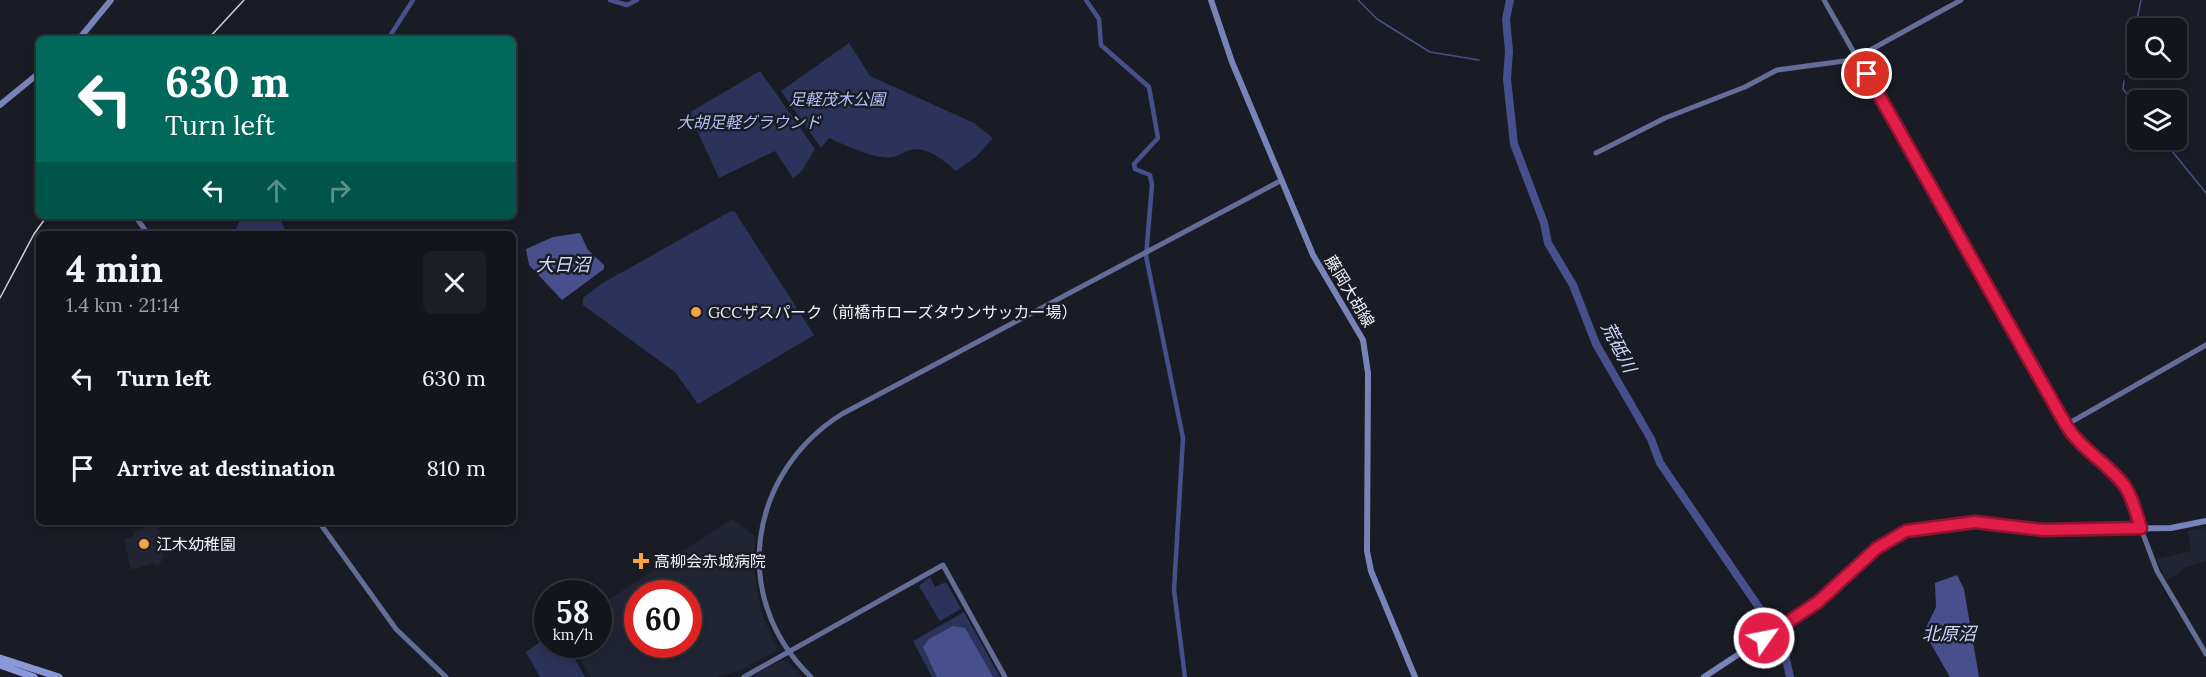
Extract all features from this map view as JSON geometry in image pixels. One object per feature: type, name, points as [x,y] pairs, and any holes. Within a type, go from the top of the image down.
[{"type":"highway","points":[[0,658],[59,677]]},
{"type":"highway","points":[[0,665],[34,677]]},
{"type":"main road","points":[[81,36],[111,0]]},
{"type":"main road","name":"藤岡大胡線","points":[[1211,0],[1232,62],[1313,255],[1363,340],[1369,388],[1367,551],[1371,571],[1415,677]]},
{"type":"main road","points":[[0,105],[36,75]]},
{"type":"main road","points":[[1704,677],[1832,592],[1885,542],[1906,531],[1975,522],[2043,530],[2178,528],[2206,521]]},
{"type":"street","points":[[1824,0],[2066,425],[2081,445],[2122,483],[2132,502],[2157,571],[2206,654]]},
{"type":"street","points":[[1596,153],[1665,118],[1745,87],[1777,70],[1849,61],[1961,0]]},
{"type":"street","points":[[811,677],[788,651],[776,629],[764,597],[759,561],[761,531],[767,505],[791,459],[814,433],[842,414],[1282,180]]},
{"type":"street","points":[[2066,425],[2206,345]]},
{"type":"street","points":[[321,525],[396,629],[446,677]]},
{"type":"street","points":[[736,677],[743,676],[943,565],[1005,677]]},
{"type":"shaded area","points":[[732,519],[755,536],[754,568],[758,596],[764,619],[777,646],[775,652],[738,671],[717,677],[591,677],[581,661],[585,658],[612,658],[612,597],[624,590],[624,658],[702,658],[702,580],[639,580]]},
{"type":"shaded area","points":[[158,525],[164,557],[161,562],[156,568],[155,563],[131,570],[124,539],[134,536],[133,532]]},
{"type":"shaded area","points":[[2206,528],[2206,561],[2183,568],[2183,571],[2166,580],[2157,559],[2191,551],[2188,531]]},
{"type":"shaded area","points":[[782,660],[787,661],[802,677],[750,677]]},
{"type":"green space","name":"足軽茂木公園","points":[[849,43],[870,76],[974,123],[993,138],[977,156],[956,171],[935,155],[923,150],[910,150],[895,156],[878,156],[829,138],[821,148],[781,91]]},
{"type":"green space","name":"大胡足軽グラウンド","points":[[760,71],[815,149],[801,172],[793,178],[775,151],[719,178],[689,113]]},
{"type":"green space","name":"GCCザスパーク（前橋市ローズタウンサッカー場）","points":[[731,211],[735,212],[814,335],[698,404],[675,372],[583,305],[583,298],[601,284]]},
{"type":"green space","points":[[243,219],[280,219],[286,231],[235,231]]},
{"type":"green space","points":[[930,577],[935,587],[946,582],[961,609],[940,621],[919,586]]},
{"type":"green space","points":[[964,612],[1000,677],[932,677],[913,641]]},
{"type":"green space","points":[[534,646],[534,658],[574,658],[585,677],[540,677],[526,652]]},
{"type":"water","name":"大日沼","points":[[580,233],[588,250],[604,265],[604,269],[562,300],[529,265],[526,249],[553,237]]},
{"type":"water","name":"北原沼","points":[[1957,575],[1964,589],[1979,677],[1950,677],[1924,632],[1936,607],[1935,583]]},
{"type":"water","points":[[953,626],[965,628],[993,677],[937,677],[923,647],[929,639]]},
{"type":"waterway","points":[[390,36],[413,0]]},
{"type":"waterway","points":[[610,0],[627,5],[637,0]]},
{"type":"waterway","points":[[1086,0],[1099,19],[1101,45],[1149,87],[1158,138],[1134,164],[1135,169],[1150,175],[1152,185],[1146,256],[1183,438],[1174,590],[1185,677]]},
{"type":"waterway","points":[[1358,0],[1377,19],[1430,52],[1479,60]]},
{"type":"waterway","name":"荒砥川","points":[[1510,0],[1506,19],[1509,51],[1507,79],[1514,144],[1544,223],[1548,243],[1573,285],[1596,344],[1651,439],[1660,463],[1769,622],[1783,646],[1790,677]]},
{"type":"waterway","points":[[2126,74],[2141,0]]},
{"type":"waterway","points":[[2124,81],[2123,89],[2127,94]]},
{"type":"waterway","points":[[2171,150],[2206,193]]},
{"type":"railway","points":[[211,36],[244,0]]},
{"type":"railway","points":[[36,231],[45,219]]},
{"type":"railway","points":[[0,298],[36,231]]},
{"type":"place","name":"GCCザスパーク（前橋市ローズタウンサッカー場）","points":[[696,312]]},
{"type":"place","name":"江木幼稚園","points":[[144,544]]},
{"type":"place","name":"高柳会赤城病院","points":[[641,561]]},
{"type":"route","points":[[1764,638],[1832,592],[1877,548],[1906,531],[1938,525],[1975,522],[2043,530],[2141,528],[2132,502],[2122,483],[2072,435],[1867,74]]}]
